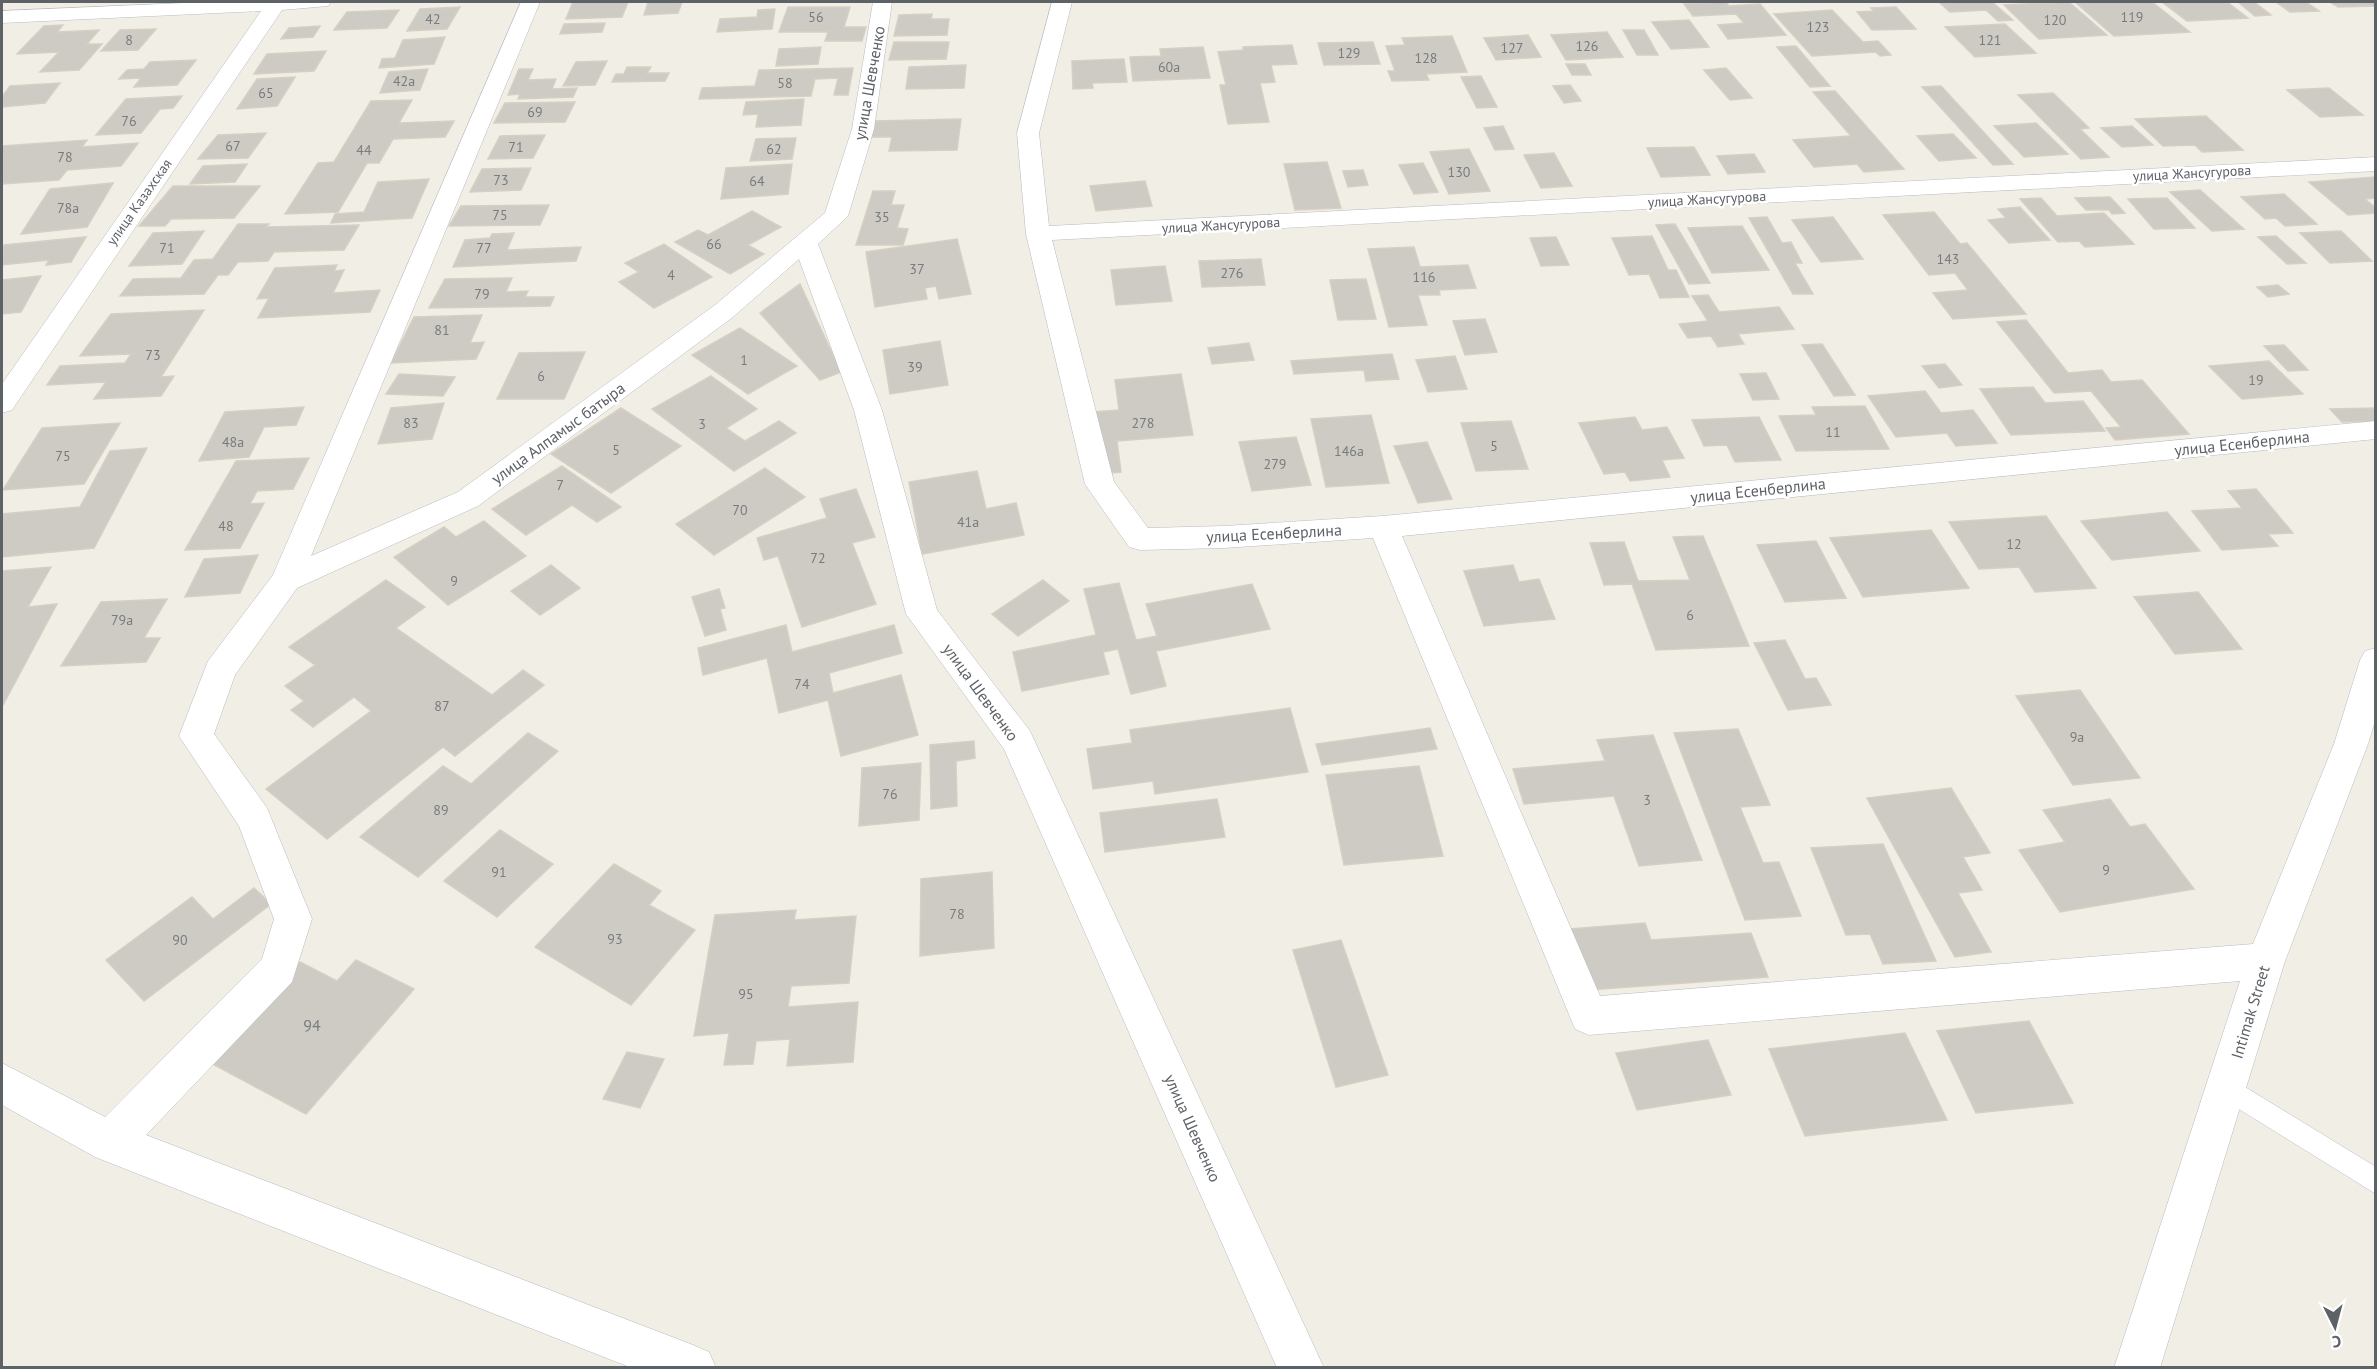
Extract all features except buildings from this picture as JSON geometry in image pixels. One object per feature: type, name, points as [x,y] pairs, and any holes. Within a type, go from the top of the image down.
[{"type":"street","points":[[2,17],[277,2],[321,2]]},
{"type":"street","name":"улица Казахская","points":[[2,404],[13,368],[277,2]]},
{"type":"street","points":[[110,1142],[278,969],[292,919],[254,819],[196,736],[220,670],[286,580],[530,2]]},
{"type":"street","name":"улица Шевченко","points":[[883,2],[863,129],[836,216],[805,242],[868,410],[922,614],[1018,741],[1301,1368]]},
{"type":"street","points":[[1038,234],[1028,133],[1062,2]]},
{"type":"street","name":"улица Жансугурова","points":[[1038,234],[2376,164]]},
{"type":"street","name":"улица Есенберлина","points":[[1038,234],[1100,484],[1140,539],[1224,537],[1383,527],[2376,430]]},
{"type":"street","name":"улица Алпамыс батыра","points":[[286,580],[468,499],[724,311],[805,242]]},
{"type":"street","points":[[1383,527],[1589,1016],[2266,961]]},
{"type":"street","name":"Intimak Street","points":[[2137,1368],[2266,961],[2364,749],[2376,660]]},
{"type":"street","points":[[2,1083],[110,1142],[693,1368]]},
{"type":"lane","points":[[2227,1088],[2376,1182]]}]
